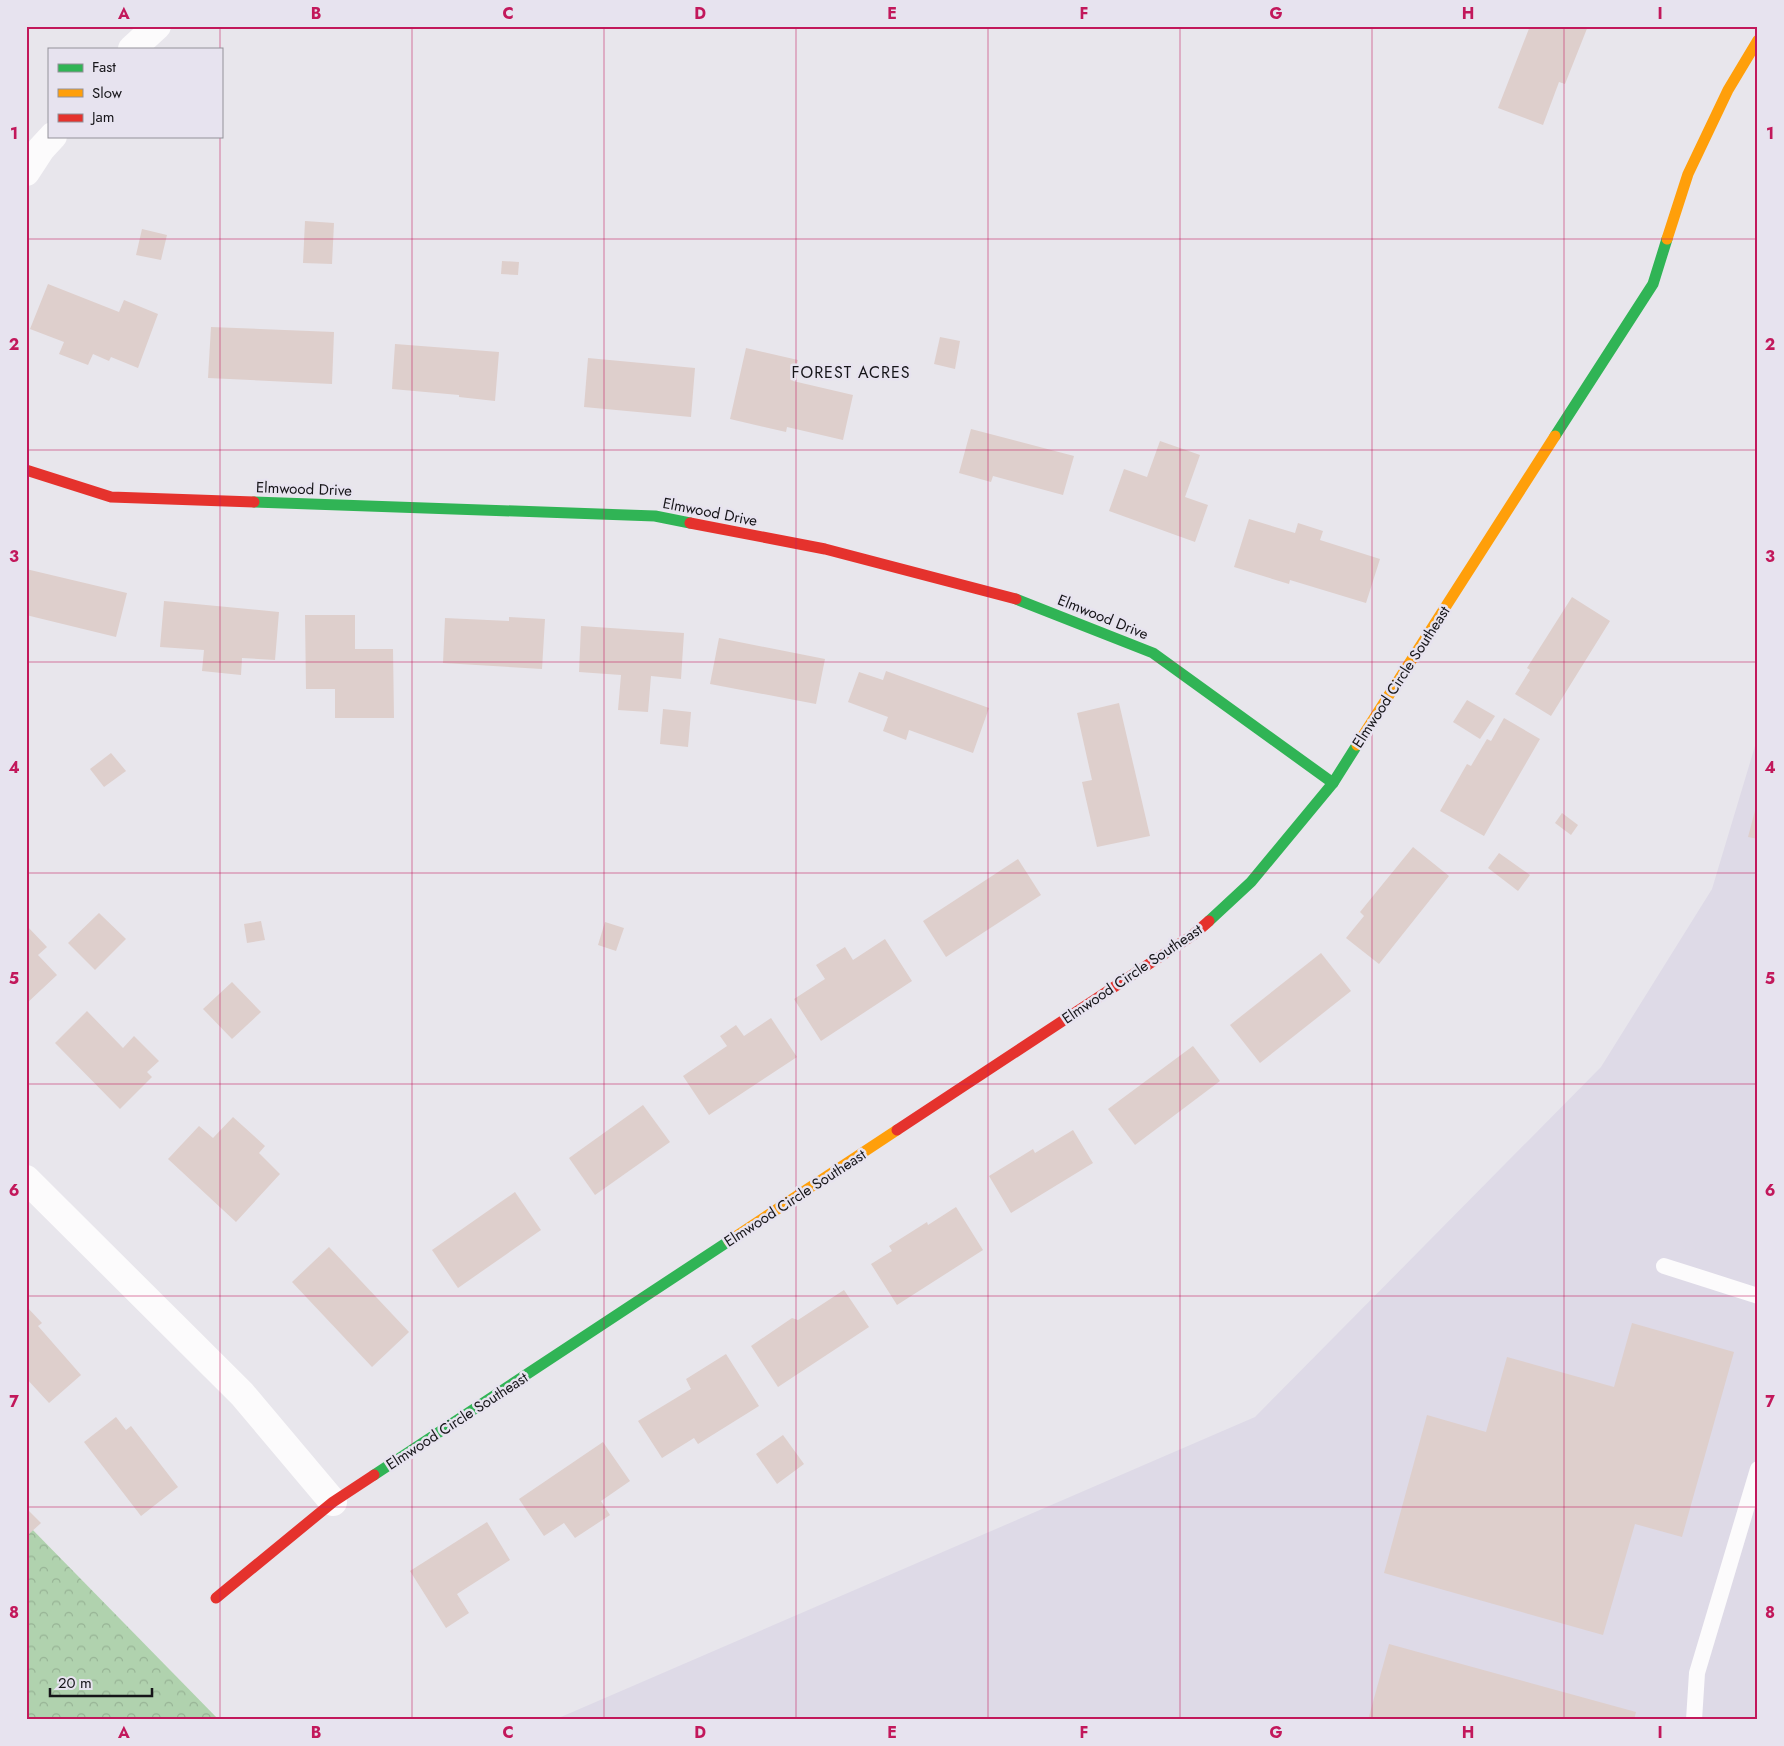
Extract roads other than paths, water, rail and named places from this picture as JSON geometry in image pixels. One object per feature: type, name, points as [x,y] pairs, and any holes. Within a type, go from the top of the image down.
[{"type":"street","points":[[133,48],[157,26]]},
{"type":"street","name":"Elmwood Circle Southeast","points":[[216,1598],[333,1502],[1193,935],[1251,882],[1333,783],[1653,284],[1688,174],[1728,90],[1758,40]]},
{"type":"street","points":[[26,172],[51,138]]},
{"type":"street","name":"Elmwood Drive","points":[[26,470],[111,497],[655,516],[825,549],[1021,600],[1153,653],[1333,783]]},
{"type":"street","points":[[26,1179],[242,1394],[333,1502]]},
{"type":"lane","points":[[1664,1266],[1758,1296]]},
{"type":"lane","points":[[1694,1720],[1697,1672],[1758,1469]]},
{"type":"district","name":"FOREST ACRES","points":[[851,372]]}]
